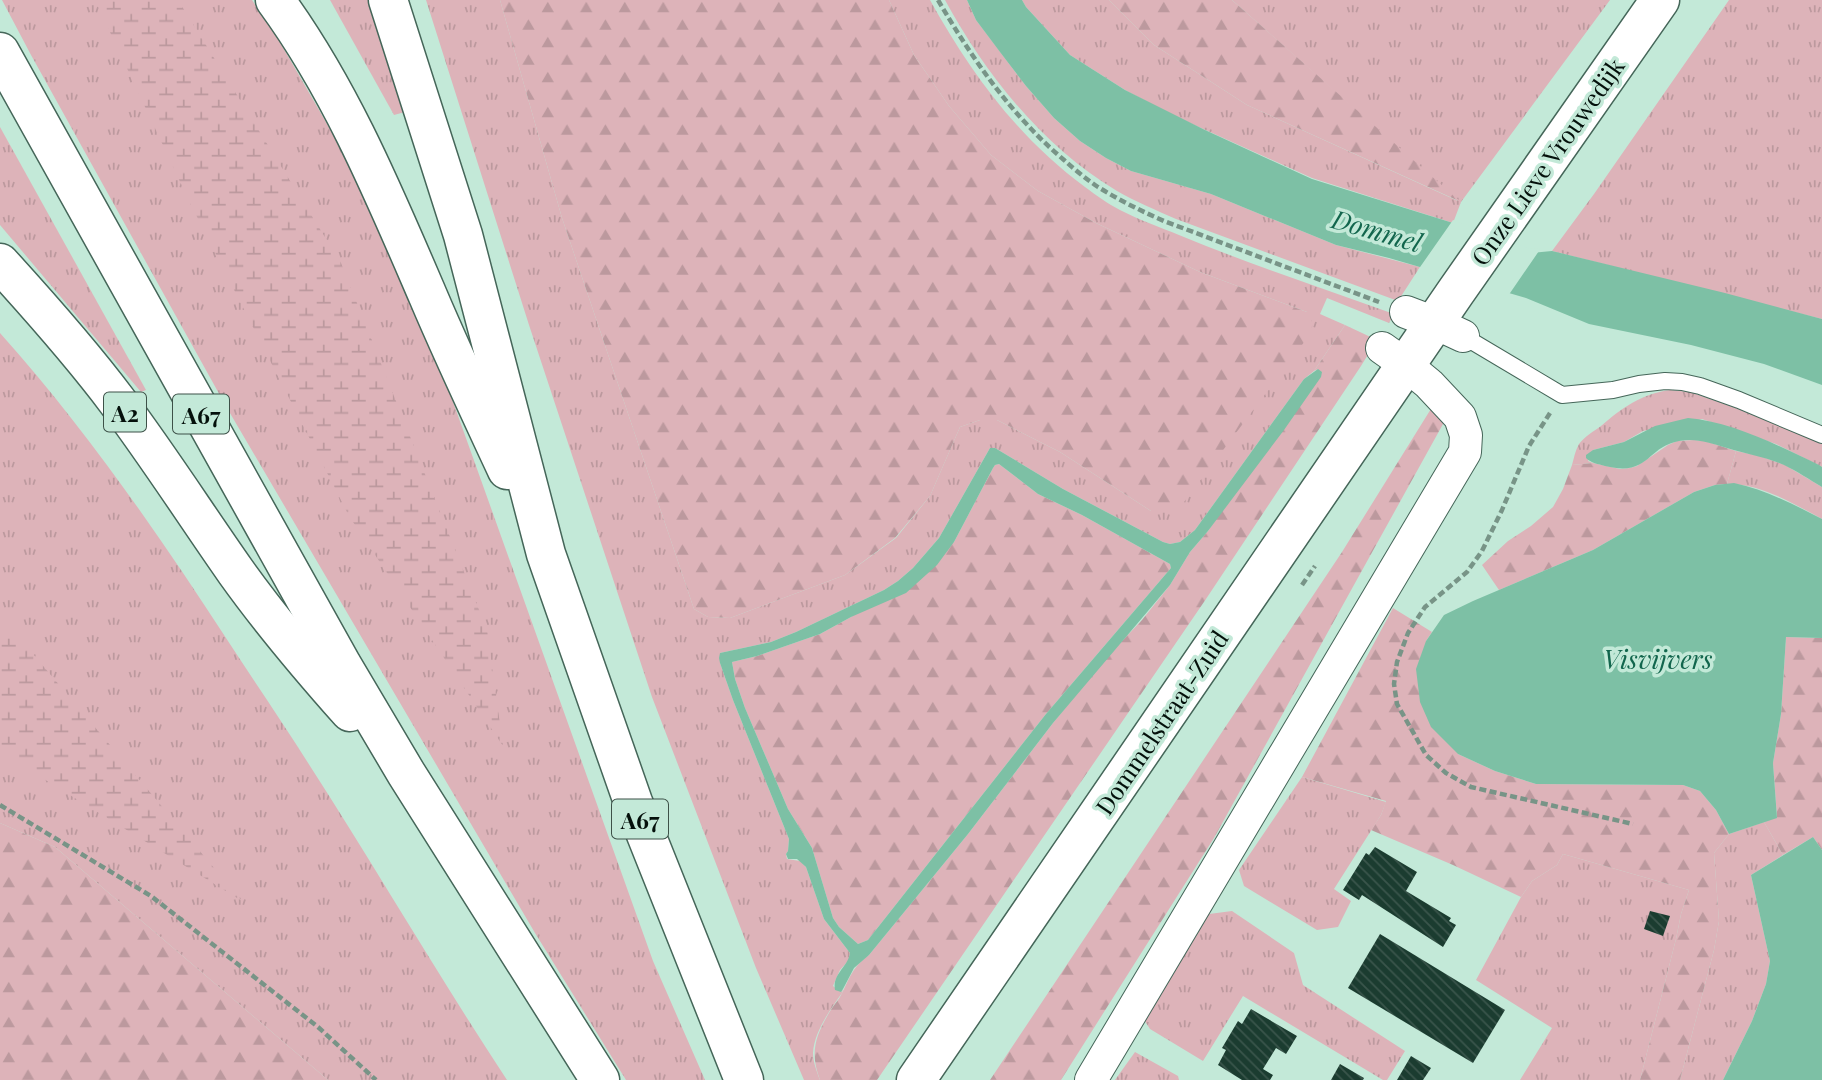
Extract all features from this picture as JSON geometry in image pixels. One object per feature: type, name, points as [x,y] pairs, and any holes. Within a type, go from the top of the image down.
[{"type":"main road","name":"A67","points":[[275,0],[339,102],[546,554]]},
{"type":"main road","name":"A67","points":[[388,0],[463,235],[546,554],[633,803],[744,1080]]},
{"type":"main road","name":"Onze Lieve Vrouwedijk","points":[[1394,357],[1440,316],[1660,0]]},
{"type":"main road","name":"A67","points":[[0,52],[335,654],[406,773],[600,1080]]},
{"type":"main road","name":"A2","points":[[0,263],[72,344],[117,401],[237,572],[306,663],[406,773]]},
{"type":"main road","name":"Dommelstraat-Zuid","points":[[916,1080],[1394,357]]},
{"type":"street","points":[[1091,1080],[1465,452],[1466,435],[1460,417],[1429,384],[1394,357]]},
{"type":"lane","points":[[1440,316],[1562,395],[1665,381],[1682,383],[1700,386],[1739,400],[1822,435]]},
{"type":"path","points":[[938,0],[960,37],[1008,104],[1038,138],[1095,185],[1164,221],[1440,316]]},
{"type":"path","points":[[1562,395],[1529,446],[1482,551],[1467,572],[1425,607],[1408,633],[1397,662],[1394,684],[1397,704],[1426,755],[1446,773],[1471,787],[1633,824]]},
{"type":"path","points":[[0,805],[151,896],[318,1027],[376,1080]]},
{"type":"green space","points":[[2,0],[252,0],[277,37],[353,169],[447,385],[653,961],[705,1080],[626,1080],[535,933],[227,408]]},
{"type":"green space","points":[[95,0],[178,0],[341,263],[487,630],[503,746],[349,516],[190,203]]},
{"type":"green space","points":[[330,0],[370,0],[405,112],[394,115]]},
{"type":"green space","points":[[426,0],[500,0],[562,218],[694,609],[708,617],[730,618],[845,575],[896,538],[930,496],[960,427],[980,420],[997,420],[1060,452],[1151,511],[1307,312],[1200,272],[1096,223],[1038,191],[991,155],[949,106],[914,55],[889,0],[930,0],[979,78],[1017,125],[1061,168],[1111,205],[1232,256],[1394,314],[1389,323],[1327,298],[1320,314],[1345,325],[1314,371],[1304,379],[1195,530],[1180,542],[1163,542],[1063,489],[995,448],[990,448],[939,538],[898,581],[796,632],[771,642],[720,653],[720,663],[733,700],[789,839],[787,859],[800,861],[806,867],[824,919],[850,953],[849,960],[840,970],[833,986],[841,992],[843,989],[842,993],[823,1021],[814,1045],[814,1060],[820,1080],[804,1080],[756,968],[652,697],[529,325]]},
{"type":"green space","points":[[500,0],[889,0],[914,55],[949,106],[991,155],[1038,191],[1096,223],[1200,272],[1307,312],[1312,322],[1311,333],[1181,506],[1173,511],[1151,511],[1060,452],[997,420],[980,420],[960,427],[930,496],[895,538],[845,575],[730,618],[708,617],[694,609],[562,218]]},
{"type":"green space","points":[[945,0],[967,0],[976,20],[1054,118],[1080,141],[1106,158],[1131,171],[1211,194],[1336,245],[1420,267],[1398,301],[1176,219],[1117,191],[1065,153],[1019,107],[979,55]]},
{"type":"green space","points":[[1022,0],[1109,0],[1154,45],[1247,105],[1458,201],[1232,0],[1610,0],[1461,202],[1453,223],[1312,178],[1170,114],[1125,90],[1070,55]]},
{"type":"green space","points":[[1109,0],[1232,0],[1461,202],[1247,105],[1154,45]]},
{"type":"green space","points":[[1729,0],[1822,0],[1822,319],[1552,251]]},
{"type":"green space","points":[[0,127],[146,390],[141,392],[0,225]]},
{"type":"green space","points":[[1345,325],[1377,340],[1206,599],[877,1080],[820,1080],[815,1060],[818,1035],[855,968],[869,955],[968,834],[1106,658],[1170,585],[1190,552],[1208,531],[1318,369],[1314,371]]},
{"type":"green space","points":[[0,333],[91,443],[174,559],[300,750],[507,1080],[328,1080],[55,847],[0,823]]},
{"type":"green space","points":[[1670,390],[1690,392],[1736,408],[1822,444],[1822,467],[1776,444],[1702,419],[1643,431],[1624,442],[1593,450],[1588,461],[1593,463],[1572,465],[1581,441],[1617,413],[1641,398]]},
{"type":"green space","points":[[1434,404],[1448,415],[1214,838],[1061,1080],[990,1080],[1342,552]]},
{"type":"green space","points":[[1694,440],[1736,451],[1727,484],[1694,492],[1593,550],[1499,590],[1482,565],[1508,541],[1553,507],[1572,465],[1593,463],[1620,469],[1630,468],[1677,441]]},
{"type":"green space","points":[[1736,451],[1785,465],[1822,487],[1822,519],[1764,491],[1727,484]]},
{"type":"green space","points":[[999,464],[1038,494],[1082,515],[1170,564],[1171,568],[1046,714],[868,940],[858,944],[833,918],[812,848],[788,809],[745,708],[732,662],[820,634],[851,617],[954,542],[993,468]]},
{"type":"green space","points":[[1393,608],[1432,632],[1426,641],[1458,754],[1495,771],[1536,784],[1683,785],[1700,791],[1716,810],[1729,834],[1714,853],[1719,921],[1680,1080],[1640,1080],[1689,890],[1563,854],[1557,865],[1532,881],[1521,897],[1371,830],[1386,801],[1302,777]]},
{"type":"green space","points":[[0,622],[22,641],[242,901],[0,752]]},
{"type":"green space","points":[[1786,637],[1822,638],[1822,850],[1813,837],[1783,855],[1764,822],[1777,817],[1773,763],[1781,714]]},
{"type":"green space","points":[[1302,777],[1386,802],[1381,815],[1334,889],[1351,901],[1338,927],[1317,930],[1244,886],[1239,870]]},
{"type":"green space","points":[[1764,822],[1783,855],[1751,875],[1770,961],[1766,984],[1752,1021],[1723,1080],[1680,1080],[1719,921],[1714,853],[1729,834]]},
{"type":"green space","points":[[0,823],[55,847],[328,1080],[0,1080]]},
{"type":"green space","points":[[1563,854],[1689,890],[1640,1080],[1520,1080],[1552,1028],[1476,980],[1532,881],[1557,865]]},
{"type":"green space","points":[[1232,911],[1294,953],[1303,985],[1405,1051],[1387,1080],[1243,996],[1203,1061],[1150,1029],[1141,1015],[1201,917]]},
{"type":"green space","points":[[1135,1052],[1178,1076],[1179,1080],[1115,1080]]},
{"type":"water","name":"Dommel","points":[[967,0],[1022,0],[1070,55],[1125,90],[1312,179],[1453,223],[1531,253],[1552,251],[1822,319],[1822,385],[1764,364],[1691,345],[1589,324],[1526,298],[1336,245],[1211,194],[1131,171],[1080,141],[1054,118],[976,20]]},
{"type":"water","points":[[1318,369],[1322,372],[1284,430],[1190,552],[1170,585],[1053,723],[968,834],[869,955],[854,968],[841,992],[835,990],[836,979],[850,953],[824,919],[806,867],[797,859],[788,859],[786,854],[789,839],[733,700],[720,663],[720,653],[771,642],[796,632],[898,581],[939,538],[990,448],[995,448],[1063,489],[1163,542],[1180,542],[1195,530],[1304,379]],"holes":[[[999,464],[1038,494],[1082,515],[1170,564],[1171,568],[1046,714],[868,940],[858,944],[833,918],[812,848],[788,809],[745,708],[732,662],[820,634],[906,593],[937,565],[954,542],[995,465]]]},
{"type":"water","points":[[1688,418],[1738,429],[1819,465],[1822,467],[1822,487],[1777,462],[1697,441],[1685,440],[1668,444],[1631,468],[1605,466],[1586,458],[1593,450],[1624,442],[1655,426]]},
{"type":"water","name":"Visvijvers","points":[[1734,483],[1790,503],[1822,519],[1822,638],[1786,637],[1781,714],[1773,763],[1777,818],[1729,834],[1716,810],[1700,791],[1683,785],[1536,784],[1495,771],[1458,754],[1431,727],[1420,702],[1416,669],[1426,641],[1444,615],[1593,550],[1694,492],[1715,485]]},
{"type":"water","points":[[1813,837],[1822,850],[1822,1080],[1723,1080],[1752,1021],[1766,984],[1770,961],[1751,875]]},
{"type":"pier","points":[[1453,220],[1531,249],[1541,248],[1508,296],[1418,270]]},
{"type":"building","points":[[1375,847],[1417,872],[1406,891],[1451,918],[1449,921],[1456,925],[1443,947],[1362,895],[1359,900],[1343,890],[1366,853],[1369,855]]},
{"type":"building","points":[[1650,911],[1670,916],[1663,936],[1644,929]]},
{"type":"building","points":[[1380,934],[1505,1010],[1473,1063],[1348,988]]},
{"type":"building","points":[[1251,1009],[1297,1036],[1286,1054],[1276,1048],[1263,1069],[1273,1075],[1270,1080],[1242,1080],[1218,1065],[1226,1050],[1222,1048],[1238,1021],[1242,1024]]},
{"type":"building","points":[[1411,1056],[1431,1068],[1423,1080],[1397,1080]]},
{"type":"building","points":[[1340,1064],[1364,1078],[1363,1080],[1331,1080]]}]
